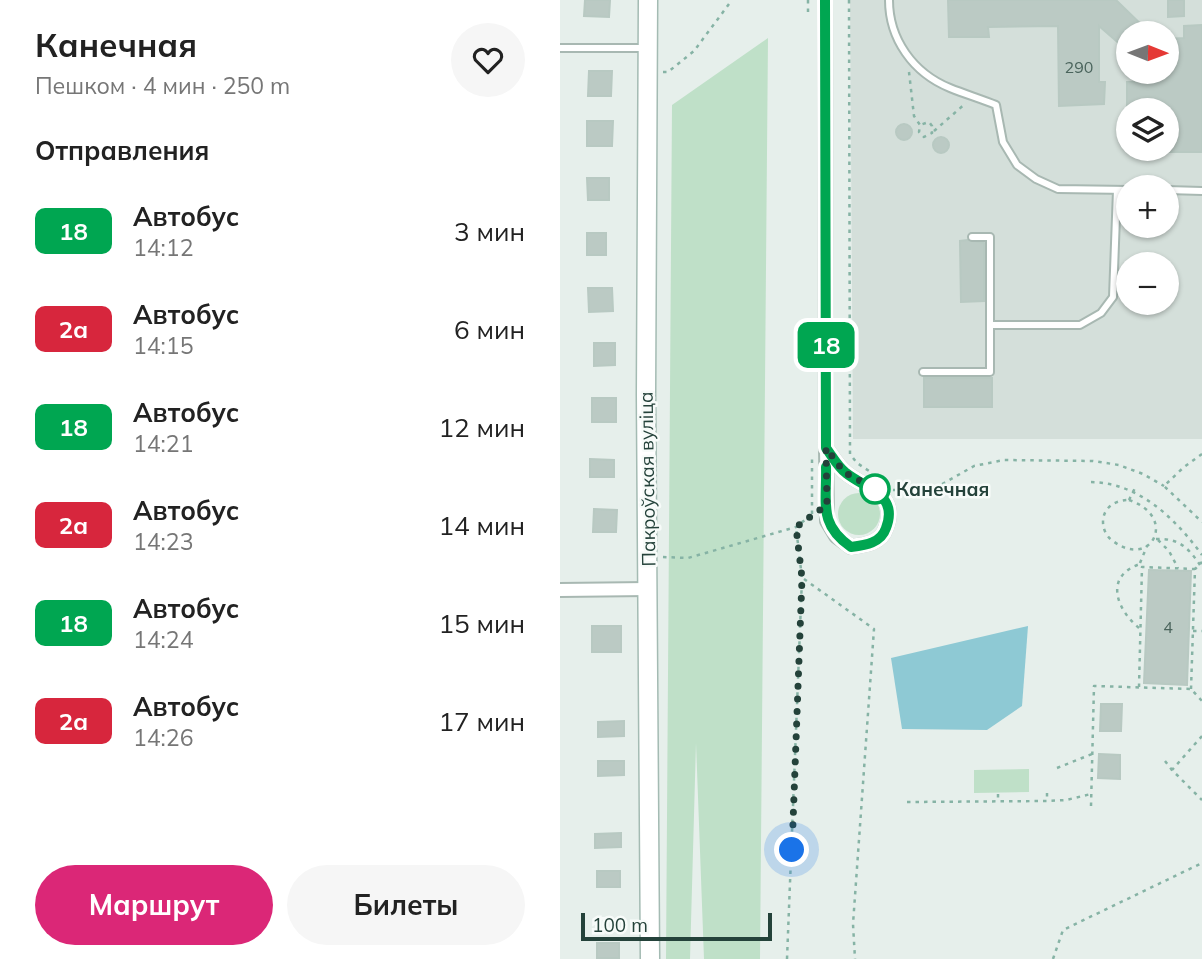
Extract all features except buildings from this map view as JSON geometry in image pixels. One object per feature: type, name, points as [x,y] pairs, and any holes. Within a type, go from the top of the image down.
[{"type":"street","name":"Пакроўская вуліца","points":[[649,0],[646,395],[650,959]]},
{"type":"street","points":[[825,0],[826,448],[827,521],[836,536],[851,547],[868,545],[883,536],[890,519],[886,501],[875,489],[844,472],[826,448]]},
{"type":"street","points":[[560,590],[648,589]]},
{"type":"lane","points":[[889,0],[889,18],[900,47],[920,70],[948,88],[996,105],[1003,142],[1017,165],[1036,179],[1058,189],[1116,190],[1113,297],[1101,313],[1080,325],[990,325]]},
{"type":"lane","points":[[560,48],[648,48]]},
{"type":"lane","points":[[1179,190],[1202,191]]},
{"type":"lane","points":[[923,372],[990,372],[990,237],[972,237]]},
{"type":"path","points":[[648,73],[668,72],[694,51],[732,0]]},
{"type":"path","points":[[808,0],[808,16]]},
{"type":"path","points":[[849,0],[849,426],[850,454],[857,463]]},
{"type":"path","points":[[907,56],[915,117],[920,125]]},
{"type":"path","points":[[932,133],[931,124],[924,122],[920,125],[918,130],[922,136],[929,136],[973,95]]},
{"type":"path","points":[[812,452],[812,514]]},
{"type":"path","points":[[1164,486],[1202,454]]},
{"type":"path","points":[[894,492],[930,491],[974,466],[990,461],[1093,461],[1119,465],[1164,486],[1202,522]]},
{"type":"path","points":[[1091,482],[1134,490],[1145,497],[1185,534],[1202,555]]},
{"type":"path","points":[[1129,500],[1134,490]]},
{"type":"path","points":[[1140,629],[1117,599],[1120,577],[1125,571],[1141,566],[1195,569],[1201,564],[1186,545],[1176,541],[1156,539],[1147,546],[1131,550],[1120,546],[1109,539],[1104,529],[1103,518],[1107,509],[1117,501],[1129,500],[1146,509],[1155,518],[1156,539],[1169,551],[1178,568]]},
{"type":"path","points":[[648,555],[688,558],[796,527],[827,505]]},
{"type":"path","points":[[787,959],[802,578],[796,527]]},
{"type":"path","points":[[1139,687],[1141,566],[1147,546]]},
{"type":"path","points":[[1195,569],[1191,689],[1202,701]]},
{"type":"path","points":[[802,578],[874,629],[853,924],[855,959]]},
{"type":"path","points":[[1193,631],[1202,631]]},
{"type":"path","points":[[1091,806],[1094,685],[1191,689]]},
{"type":"path","points":[[1172,770],[1202,736]]},
{"type":"path","points":[[1056,768],[1092,754]]},
{"type":"path","points":[[1165,761],[1202,800]]},
{"type":"path","points":[[1047,793],[1047,801]]},
{"type":"path","points":[[998,794],[998,802]]},
{"type":"path","points":[[906,802],[1047,801],[1091,794]]},
{"type":"path","points":[[1053,959],[1063,930],[1202,863]]},
{"type":"shaded area","points":[[850,0],[1202,0],[1202,439],[853,439]]},
{"type":"green space","points":[[768,38],[760,959],[704,959],[696,743],[690,959],[666,959],[672,105]]},
{"type":"green space","points":[[859,493],[874,499],[880,514],[874,529],[859,535],[844,529],[838,514],[844,499]]},
{"type":"green space","points":[[1029,769],[1029,792],[974,793],[974,770]]},
{"type":"water","points":[[1028,626],[1022,706],[987,730],[902,729],[891,658]]},
{"type":"bus line","name":"18","points":[[825,0],[826,448],[844,472],[875,489],[886,501],[890,519],[883,536],[868,545],[851,547],[836,536],[827,521],[826,467]]},
{"type":"place","name":"Канечная","points":[[875,489]]},
{"type":"route","points":[[792,850],[802,578],[796,527],[827,505],[826,448],[844,472],[875,489]]}]
